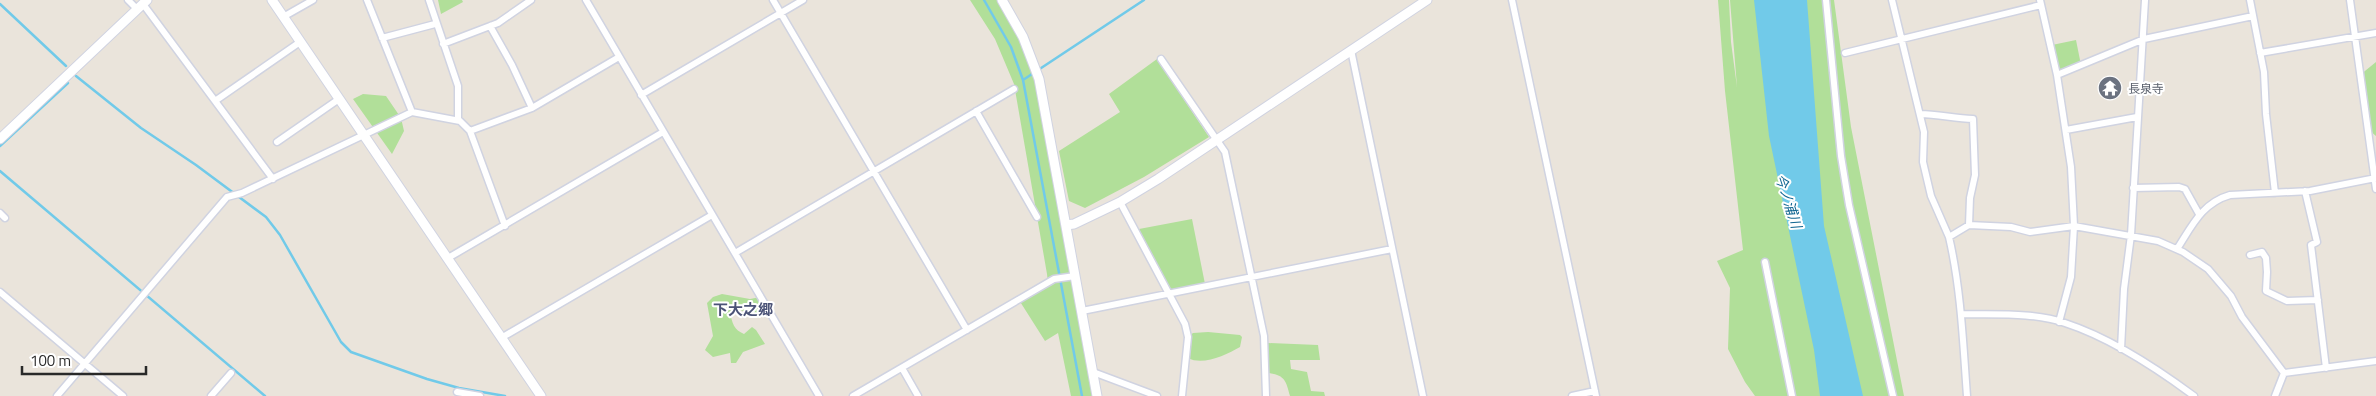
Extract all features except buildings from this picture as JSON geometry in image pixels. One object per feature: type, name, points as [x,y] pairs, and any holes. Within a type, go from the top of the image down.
[{"type":"street","points":[[128,0],[143,4],[272,179]]},
{"type":"street","points":[[272,0],[541,396]]},
{"type":"street","points":[[283,17],[313,0]]},
{"type":"street","points":[[367,0],[412,112]]},
{"type":"street","points":[[428,0],[458,86],[458,120]]},
{"type":"street","points":[[443,44],[490,26],[531,0]]},
{"type":"street","points":[[586,0],[819,396]]},
{"type":"street","points":[[773,0],[967,330]]},
{"type":"street","points":[[641,95],[803,0]]},
{"type":"street","points":[[1002,0],[1023,36],[1038,79],[1066,225],[1073,276],[1082,311],[1097,396]]},
{"type":"street","points":[[1066,225],[1074,224],[1120,202],[1217,140],[1427,0]]},
{"type":"street","points":[[1512,0],[1595,394],[1572,396]]},
{"type":"street","points":[[1826,0],[1841,156],[1849,205],[1893,396]]},
{"type":"street","points":[[1892,0],[1924,132],[1923,162],[1931,196],[1949,237],[1956,269],[1962,314],[1966,396]]},
{"type":"street","points":[[2121,349],[2124,289],[2131,235],[2145,0]]},
{"type":"street","points":[[2250,0],[2260,53],[2275,193]]},
{"type":"street","points":[[2350,0],[2376,189]]},
{"type":"street","points":[[1846,54],[2040,3],[2057,75],[2071,167],[2074,226],[2071,277],[2059,322]]},
{"type":"street","points":[[0,139],[143,4]]},
{"type":"street","points":[[2057,75],[2144,39],[2253,16]]},
{"type":"street","points":[[382,38],[435,24]]},
{"type":"street","points":[[490,26],[512,65],[532,108]]},
{"type":"street","points":[[2260,53],[2376,33]]},
{"type":"street","points":[[215,101],[300,42]]},
{"type":"street","points":[[1351,50],[1423,396]]},
{"type":"street","points":[[470,131],[532,108],[619,57]]},
{"type":"street","points":[[1161,59],[1225,152],[1264,336],[1266,396]]},
{"type":"street","points":[[735,253],[1014,89]]},
{"type":"street","points":[[277,142],[339,99]]},
{"type":"street","points":[[57,396],[227,197],[242,193],[412,112],[458,120],[470,131],[505,226]]},
{"type":"street","points":[[976,112],[1037,217]]},
{"type":"street","points":[[1920,114],[1942,114],[1956,119],[1974,119],[1975,175],[1970,198],[1969,225]]},
{"type":"street","points":[[2066,130],[2137,117]]},
{"type":"street","points":[[448,258],[663,132]]},
{"type":"street","points":[[2177,249],[2199,214],[2210,204],[2230,195],[2305,191],[2375,178]]},
{"type":"street","points":[[2133,188],[2179,187],[2185,189],[2199,214]]},
{"type":"street","points":[[2305,191],[2317,242],[2311,245],[2326,368]]},
{"type":"street","points":[[1120,202],[1181,314],[1188,337],[1182,396]]},
{"type":"street","points":[[502,338],[712,215]]},
{"type":"street","points":[[1949,237],[1969,225],[2011,227],[2030,232],[2074,226],[2158,241],[2177,249],[2208,269],[2220,282],[2260,342],[2284,373]]},
{"type":"street","points":[[1082,311],[1392,249]]},
{"type":"street","points":[[2250,255],[2262,252],[2266,258],[2266,291],[2287,301],[2318,300]]},
{"type":"street","points":[[1765,262],[1792,396]]},
{"type":"street","points":[[853,396],[1054,279],[1073,276]]},
{"type":"street","points":[[0,292],[123,396]]},
{"type":"street","points":[[1962,314],[2023,316],[2059,322],[2121,349],[2166,375],[2194,396]]},
{"type":"street","points":[[2284,373],[2376,361]]},
{"type":"street","points":[[902,368],[918,396]]},
{"type":"street","points":[[1093,372],[1157,396]]},
{"type":"street","points":[[211,396],[231,373]]},
{"type":"street","points":[[2275,396],[2284,373]]},
{"type":"street","points":[[457,392],[480,396]]},
{"type":"green space","points":[[438,0],[462,0],[463,2],[441,14]]},
{"type":"green space","points":[[970,0],[1001,0],[1026,44],[1048,130],[1097,396],[1071,396],[1058,333],[1045,341],[1019,300],[1048,283],[1047,274],[1014,84],[995,39]]},
{"type":"green space","points":[[1718,0],[1729,0],[1731,42],[1737,87],[1730,0],[1834,0],[1851,127],[1904,396],[1755,396],[1745,382],[1728,349],[1730,288],[1717,261],[1743,250],[1725,91]]},
{"type":"green space","points":[[2076,40],[2081,65],[2057,75],[2052,45]]},
{"type":"green space","points":[[1157,59],[1209,137],[1144,177],[1085,208],[1069,201],[1059,151],[1120,112],[1109,94]]},
{"type":"green space","points":[[2376,62],[2376,136],[2368,125],[2360,75]]},
{"type":"green space","points":[[363,94],[386,96],[401,118],[404,131],[392,154],[353,99]]},
{"type":"green space","points":[[1192,219],[1205,284],[1169,293],[1139,229]]},
{"type":"green space","points":[[722,294],[750,299],[760,297],[765,304],[758,316],[734,308],[730,312],[733,323],[738,330],[744,334],[752,327],[765,344],[743,352],[736,363],[731,363],[730,353],[713,357],[705,350],[713,336],[707,303],[713,297]]},
{"type":"green space","points":[[1208,332],[1240,335],[1242,337],[1240,347],[1207,360],[1200,361],[1188,358],[1188,337],[1193,333]]},
{"type":"green space","points":[[1268,343],[1318,345],[1320,360],[1290,360],[1291,369],[1307,372],[1311,391],[1324,392],[1325,396],[1290,396],[1284,380],[1278,375],[1268,373]]},
{"type":"water","name":"今ノ浦川","points":[[1754,0],[1807,0],[1824,226],[1863,396],[1820,396],[1814,350],[1769,136]]},
{"type":"waterway","points":[[984,0],[1011,47],[1023,80],[1082,396]]},
{"type":"waterway","points":[[1023,80],[1144,0]]},
{"type":"waterway","points":[[0,4],[66,66]]},
{"type":"waterway","points":[[76,76],[141,128],[196,165],[266,217],[280,235],[341,342],[351,352],[427,379],[459,388],[505,396]]},
{"type":"waterway","points":[[0,146],[68,83]]},
{"type":"waterway","points":[[0,171],[265,396]]},
{"type":"place","name":"長泉寺","points":[[2110,88]]},
{"type":"district","name":"下大之郷","points":[[743,309]]}]
